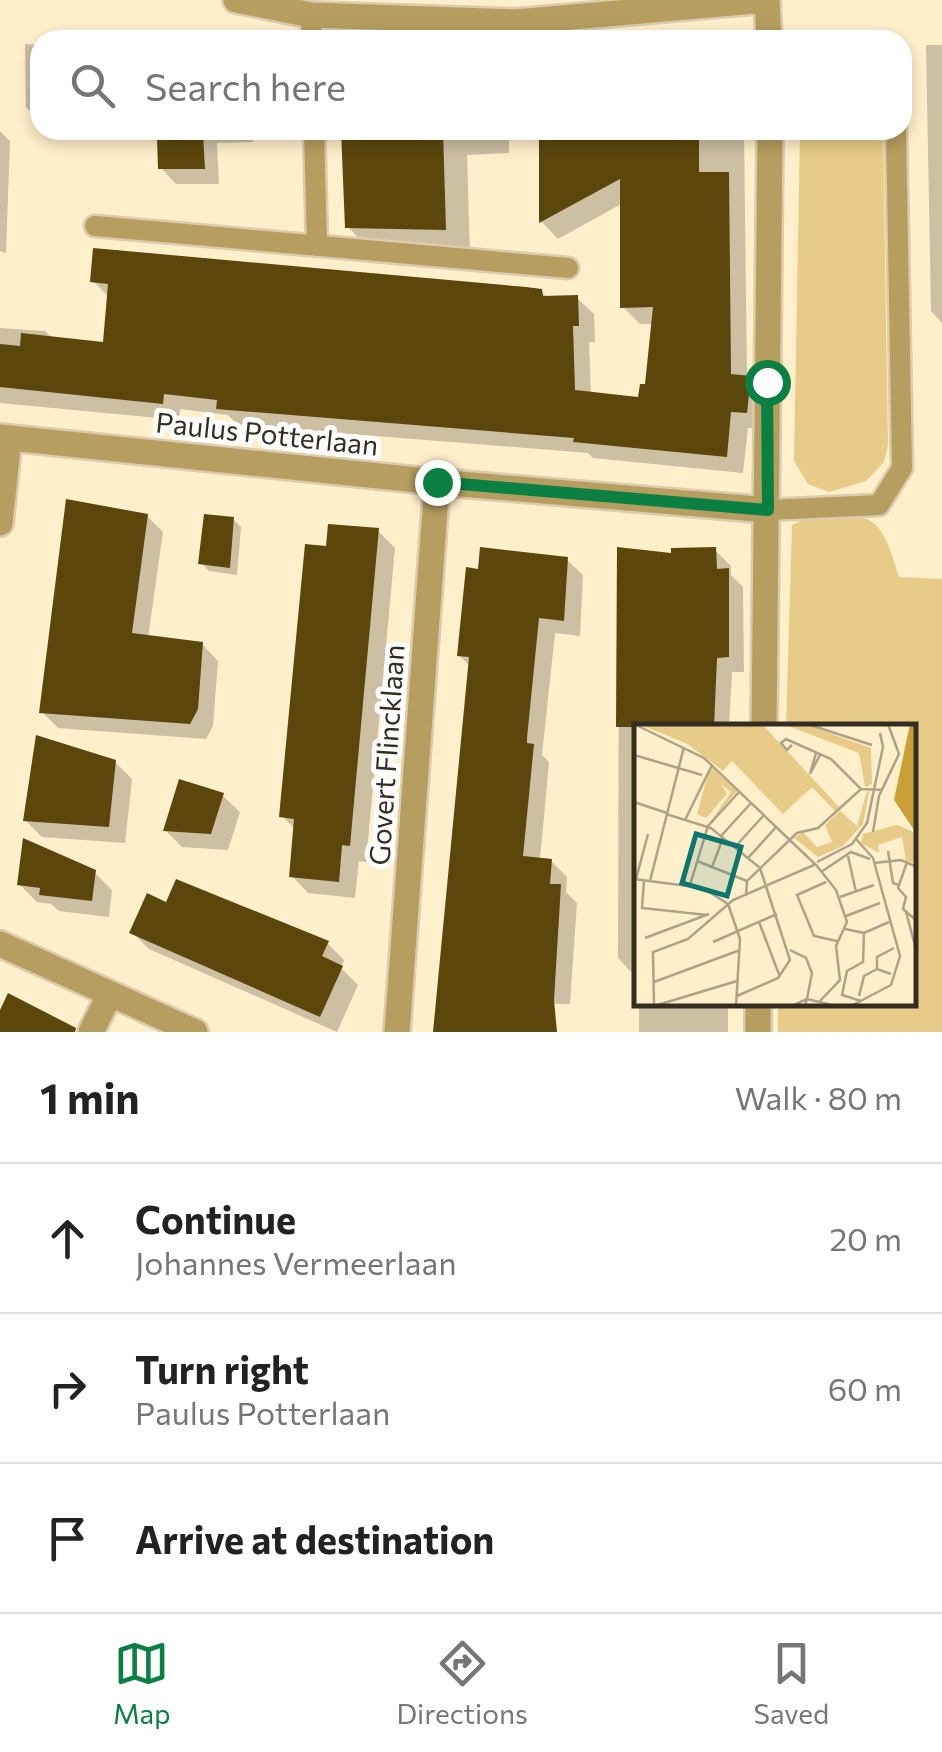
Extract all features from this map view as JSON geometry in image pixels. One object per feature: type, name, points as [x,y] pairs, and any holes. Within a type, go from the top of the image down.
[{"type":"street","points":[[236,0],[312,28],[514,22],[767,0],[768,30]]},
{"type":"street","points":[[764,724],[770,140]]},
{"type":"street","points":[[0,524],[4,437]]},
{"type":"street","name":"Paulus Potterlaan","points":[[4,437],[437,482],[768,510]]},
{"type":"street","name":"Govert Flincklaan","points":[[396,1032],[437,482]]},
{"type":"street","points":[[0,944],[195,1032]]},
{"type":"street","points":[[91,1032],[109,996]]},
{"type":"lane","points":[[314,140],[317,246]]},
{"type":"lane","points":[[768,510],[879,505],[902,468],[896,140]]},
{"type":"lane","points":[[96,226],[568,268]]},
{"type":"shaded area","points":[[800,140],[883,140],[888,445],[884,462],[866,481],[829,492],[808,484],[794,461]]},
{"type":"shaded area","points":[[817,513],[865,518],[881,532],[899,577],[942,579],[942,1032],[778,1032],[778,1007],[917,1007],[917,724],[786,724],[792,525]]},
{"type":"building","points":[[157,140],[203,140],[205,169],[158,169]]},
{"type":"building","points":[[341,140],[443,140],[446,230],[345,228]]},
{"type":"building","points":[[539,140],[699,140],[699,172],[729,172],[731,374],[751,376],[747,413],[731,412],[727,457],[573,442],[574,438],[216,409],[217,400],[164,394],[163,404],[0,387],[0,344],[20,346],[21,333],[103,342],[108,284],[90,282],[93,248],[526,287],[542,289],[543,296],[578,295],[579,326],[573,326],[575,390],[638,397],[640,384],[645,384],[653,307],[620,308],[620,179],[539,223]]},
{"type":"building","points":[[66,499],[148,514],[132,633],[203,642],[198,709],[190,724],[39,713]]},
{"type":"building","points":[[204,514],[234,517],[230,568],[198,564]]},
{"type":"building","points":[[328,524],[379,528],[350,846],[342,845],[339,882],[289,877],[294,819],[279,817],[305,544],[326,546]]},
{"type":"building","points":[[480,547],[568,557],[564,621],[539,618],[527,738],[527,743],[534,744],[523,856],[552,859],[550,884],[561,884],[554,1000],[557,1032],[433,1032],[469,657],[457,656],[466,567],[478,569]]},
{"type":"building","points":[[617,547],[671,553],[671,548],[716,547],[717,569],[729,568],[729,657],[717,658],[714,724],[616,727]]},
{"type":"building","points":[[36,735],[116,760],[109,827],[23,821]]},
{"type":"building","points":[[179,779],[224,793],[211,834],[163,831]]},
{"type":"building","points":[[23,838],[96,870],[92,901],[39,895],[40,888],[17,885]]},
{"type":"building","points":[[176,879],[329,941],[322,956],[343,966],[320,1017],[129,933],[147,893],[166,902]]},
{"type":"building","points":[[8,993],[76,1028],[75,1032],[0,1032],[0,1010]]},
{"type":"route","points":[[437,482],[768,510],[767,382]]}]
